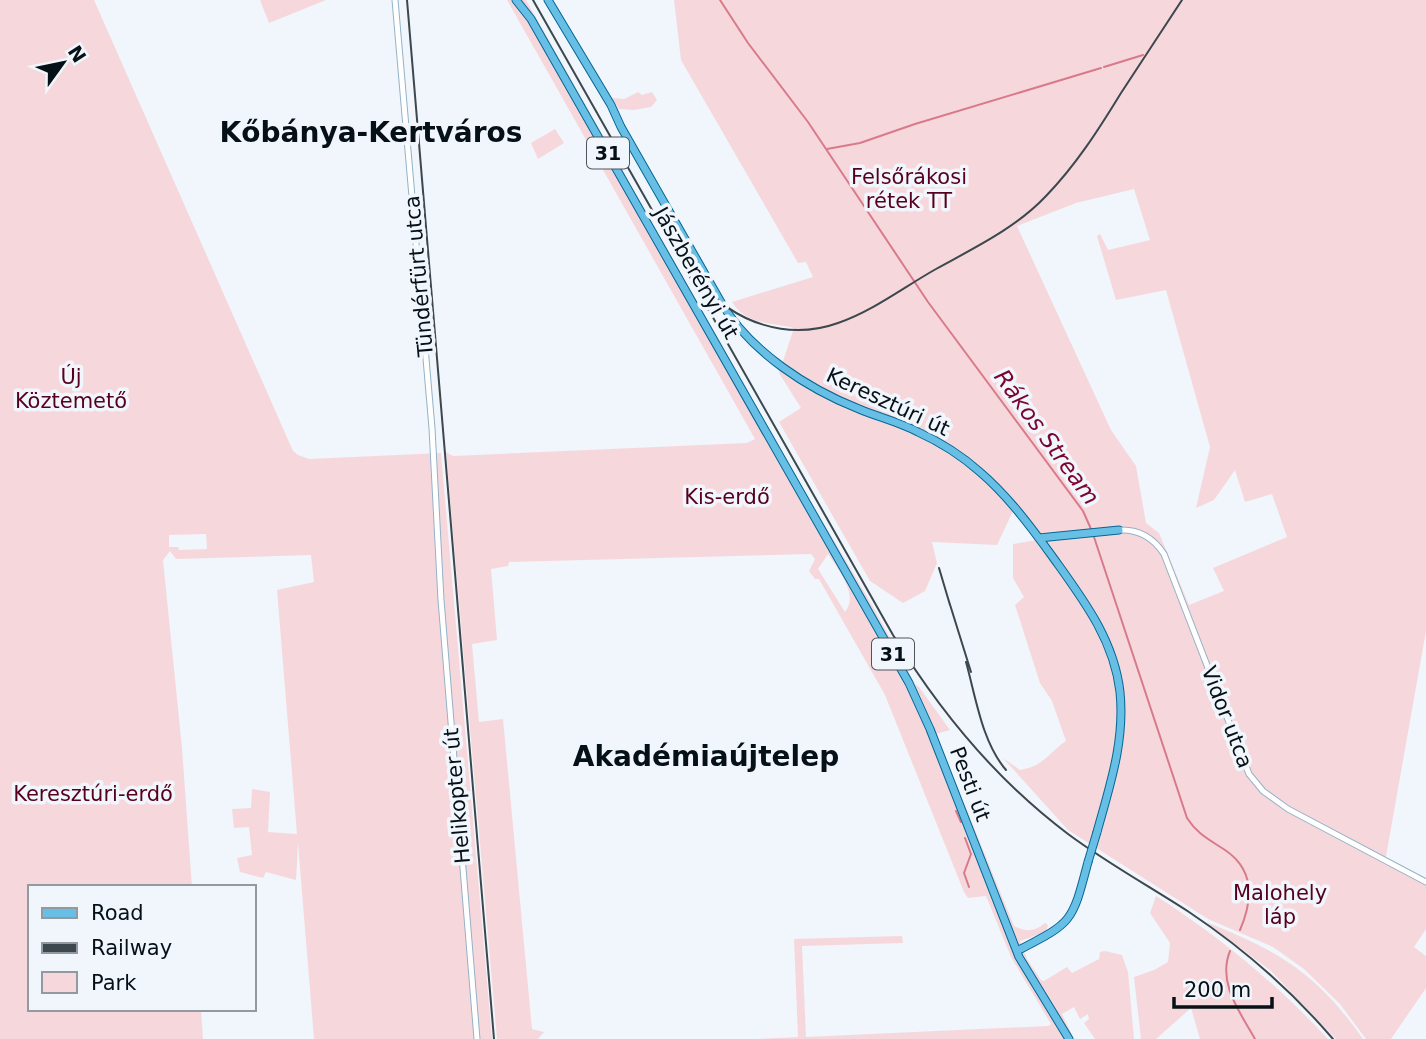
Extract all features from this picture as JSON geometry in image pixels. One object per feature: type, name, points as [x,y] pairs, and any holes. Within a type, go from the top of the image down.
[{"type":"main road","name":"Jászberényi út","points":[[516,0],[531,19]]},
{"type":"main road","name":"Jászberényi út","points":[[522,0],[830,544]]},
{"type":"main road","name":"Keresztúri út","points":[[548,0],[611,105],[722,304],[741,329],[772,358],[814,388],[850,406],[917,431],[962,458],[994,485],[1043,538]]},
{"type":"main road","points":[[1017,951],[1054,932],[1069,919],[1078,900],[1122,731],[1120,691],[1109,647],[1097,620],[1046,548],[1043,538],[1119,530]]},
{"type":"main road","name":"Pesti út","points":[[830,544],[916,696],[1017,951],[1069,1039]]},
{"type":"street","name":"Tündérfürt utca","points":[[395,0],[432,428],[438,553]]},
{"type":"street","name":"Vidor utca","points":[[1119,530],[1144,534],[1156,543],[1164,554],[1249,774],[1257,785],[1288,809],[1426,882]]},
{"type":"street","name":"Helikopter út","points":[[438,553],[477,1039]]},
{"type":"green space","name":"Keresztúri-erdő","points":[[0,0],[94,0],[293,451],[309,459],[441,453],[492,1039],[314,1039],[298,843],[296,880],[266,872],[263,878],[240,872],[237,858],[252,855],[249,827],[234,828],[232,809],[251,808],[252,789],[270,792],[268,832],[297,834],[277,590],[314,582],[311,555],[176,559],[170,551],[163,560],[182,748],[192,885],[28,885],[28,1011],[201,1011],[203,1039],[0,1039]],"holes":[[[206,534],[207,549],[179,550],[178,547],[169,547],[169,535]]]},
{"type":"green space","points":[[260,0],[326,0],[269,23]]},
{"type":"green space","name":"Kis-erdő","points":[[507,0],[526,0],[915,684],[950,730],[936,734],[1014,926],[1030,930],[1045,923],[1048,925],[1046,932],[1020,941],[1027,959],[1044,981],[1067,967],[1072,973],[1099,959],[1100,952],[1122,955],[1128,972],[1134,1039],[1095,1039],[1084,1023],[1089,1019],[1088,1014],[1080,1019],[1074,1007],[1062,1014],[1074,1039],[758,1039],[798,1037],[794,939],[902,936],[903,943],[802,946],[806,1037],[1051,1024],[1011,957],[986,896],[968,898],[964,892],[885,695],[819,579],[815,579],[809,571],[815,559],[811,554],[509,562],[508,566],[491,569],[497,640],[472,644],[479,722],[503,719],[532,1029],[544,1032],[538,1039],[497,1039],[446,452],[453,456],[747,443],[755,439]],"holes":[[[828,554],[849,591],[849,605],[845,612],[818,569]]]},
{"type":"green space","points":[[674,0],[1426,0],[1426,631],[1385,862],[1426,885],[1426,929],[1414,947],[1426,956],[1426,988],[1391,1039],[1366,1039],[1340,1004],[1304,969],[1273,947],[1208,919],[1068,830],[1003,758],[1020,770],[1028,768],[1066,741],[1052,701],[1040,683],[1015,605],[1024,597],[1013,578],[1013,544],[1036,540],[1013,511],[997,545],[932,542],[937,563],[925,591],[903,603],[870,581],[779,422],[801,408],[779,373],[794,328],[751,319],[732,302],[813,277],[806,262],[798,263],[681,60]],"holes":[[[1134,189],[1150,240],[1108,250],[1100,234],[1097,236],[1116,300],[1166,290],[1210,447],[1196,508],[1214,500],[1235,470],[1245,502],[1272,494],[1287,537],[1213,568],[1224,591],[1189,605],[1159,533],[1146,523],[1136,466],[1111,430],[1017,226],[1076,203]]]},
{"type":"green space","points":[[638,92],[642,95],[652,92],[657,100],[651,107],[634,110],[619,109],[612,98],[624,99]]},
{"type":"green space","points":[[555,129],[564,143],[538,159],[531,143]]},
{"type":"green space","points":[[1156,896],[1246,962],[1328,1039],[1200,1039],[1191,1008],[1156,1039],[1141,1039],[1134,977],[1168,962],[1170,943],[1150,913]]},
{"type":"green space","points":[[1206,922],[1255,943],[1295,967],[1329,997],[1363,1039],[1336,1039],[1271,971]]},
{"type":"waterway","name":"Rákos Stream","points":[[720,0],[748,43],[808,122],[928,302],[1083,511],[1091,529]]},
{"type":"waterway","points":[[1104,67],[1143,55]]},
{"type":"waterway","points":[[827,149],[860,143],[1101,68]]},
{"type":"waterway","name":"Rákos Stream","points":[[1093,534],[1187,818],[1199,833],[1235,858],[1246,876],[1249,897],[1240,930]]},
{"type":"waterway","points":[[956,811],[961,822]]},
{"type":"waterway","points":[[965,838],[971,854],[964,873],[969,887]]},
{"type":"waterway","name":"Rákos Stream","points":[[1230,951],[1226,974],[1228,986],[1255,1039]]},
{"type":"railway","points":[[407,0],[494,1039]]},
{"type":"railway","points":[[533,0],[893,635],[950,718],[993,768],[1042,813],[1083,845],[1228,940],[1283,987],[1333,1039]]},
{"type":"railway","points":[[700,282],[729,308],[763,325],[781,329],[819,328],[864,312],[980,245],[1022,218],[1067,172],[1096,133],[1182,0]]},
{"type":"railway","points":[[939,568],[950,605]]},
{"type":"railway","points":[[947,595],[971,672]]},
{"type":"railway","points":[[966,662],[985,733],[1006,770]]},
{"type":"district","name":"Kőbánya-Kertváros","points":[[371,132]]},
{"type":"district","name":"Akadémiaújtelep","points":[[706,756]]},
{"type":"park label","name":"Felsőrákosi rétek TT","points":[[909,189]]},
{"type":"park label","name":"Új Köztemető","points":[[71,389]]},
{"type":"park label","name":"Malohely láp","points":[[1280,905]]}]
